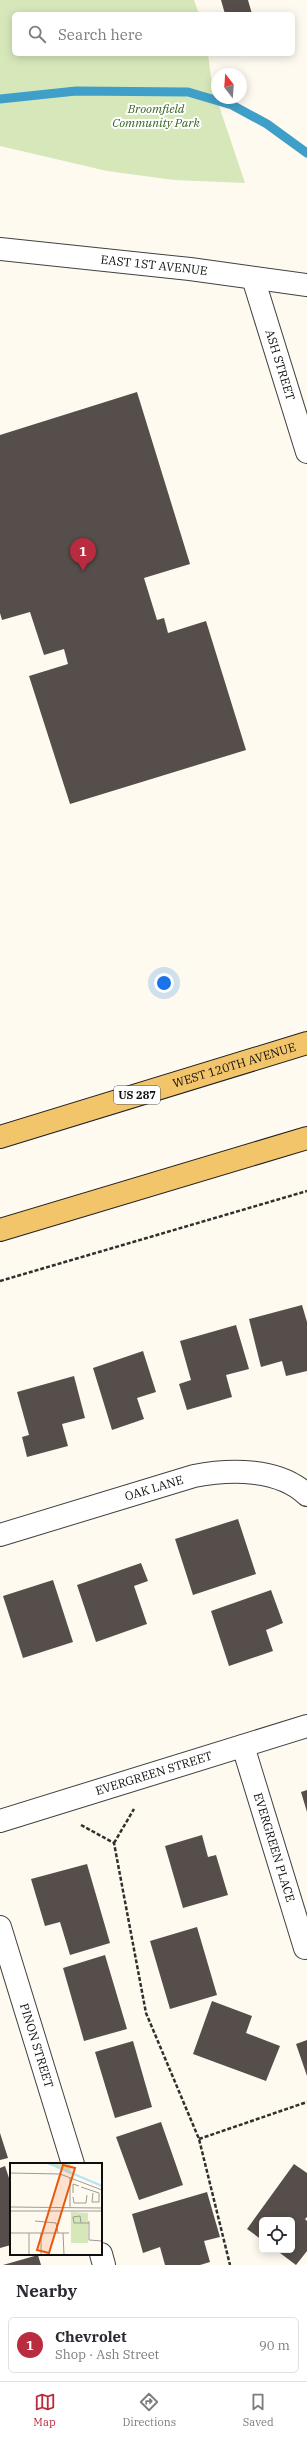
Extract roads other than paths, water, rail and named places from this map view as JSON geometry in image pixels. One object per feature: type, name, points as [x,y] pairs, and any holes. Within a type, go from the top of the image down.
[{"type":"main road","name":"WEST 120TH AVENUE","points":[[0,1137],[307,1043]]},
{"type":"main road","points":[[0,1230],[307,1138]]},
{"type":"street","name":"EAST 1ST AVENUE","points":[[0,249],[175,267],[307,285]]},
{"type":"street","name":"ASH STREET","points":[[253,278],[307,452]]},
{"type":"street","name":"OAK LANE","points":[[0,1535],[194,1476],[216,1472],[253,1473],[282,1479],[307,1494]]},
{"type":"street","name":"EVERGREEN STREET","points":[[0,1821],[307,1726]]},
{"type":"street","name":"EVERGREEN PLACE","points":[[243,1746],[305,1948]]},
{"type":"street","name":"PINON STREET","points":[[0,1927],[73,2163]]},
{"type":"street","points":[[101,2255],[104,2265]]},
{"type":"waterway","points":[[0,99],[76,91],[188,92],[232,105],[267,124],[307,153]]},
{"type":"place","name":"Chevrolet","points":[[83,571]]},
{"type":"park label","name":"Broomfield Community Park","points":[[156,116]]}]
